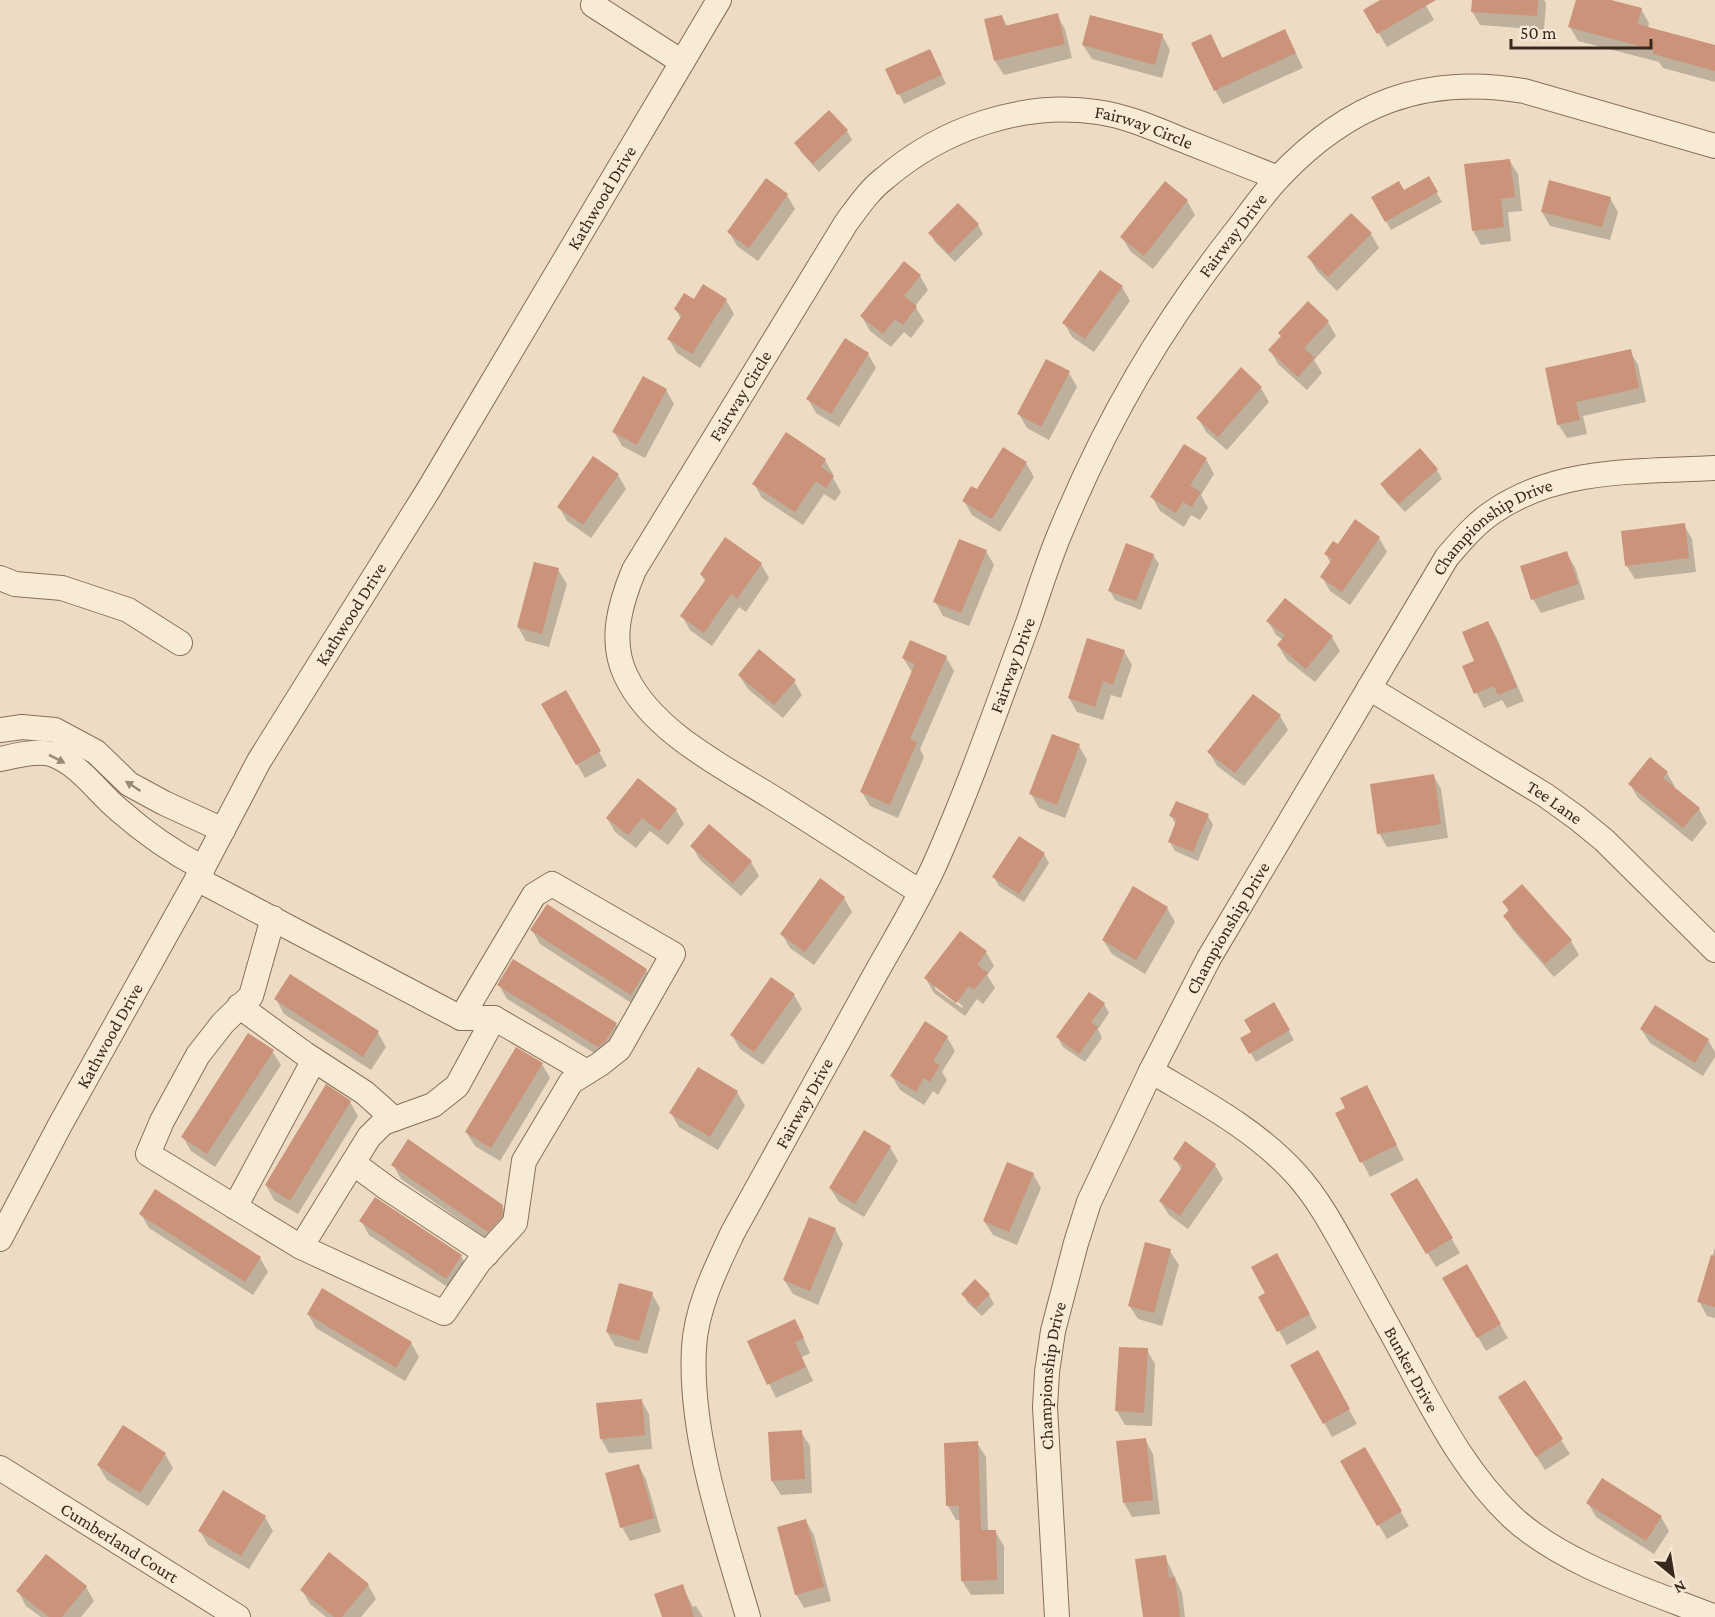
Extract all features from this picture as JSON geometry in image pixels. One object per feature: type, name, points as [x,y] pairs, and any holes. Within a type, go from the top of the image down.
[{"type":"street","points":[[595,0],[593,5],[682,62]]},
{"type":"street","name":"Kathwood Drive","points":[[0,1239],[60,1125],[200,874],[259,761],[429,489],[718,0]]},
{"type":"street","name":"Fairway Drive","points":[[748,1617],[699,1432],[694,1389],[694,1347],[702,1307],[716,1267],[733,1232],[920,892],[942,846],[994,716],[1061,529],[1112,420],[1169,321],[1204,272],[1278,178],[1321,138],[1349,118],[1379,103],[1410,95],[1467,86],[1499,87],[1524,91],[1715,146]]},
{"type":"street","name":"Fairway Circle","points":[[920,892],[689,744],[651,712],[635,693],[625,674],[618,651],[617,621],[634,570],[846,223],[883,179],[932,145],[990,120],[1028,112],[1064,109],[1099,112],[1141,123],[1278,178]]},
{"type":"street","name":"Championship Drive","points":[[1057,1617],[1045,1407],[1053,1331],[1089,1202],[1151,1071],[1209,958],[1447,557],[1470,532],[1491,513],[1542,486],[1566,479],[1618,473],[1715,468]]},
{"type":"street","points":[[0,578],[15,584],[62,588],[129,610],[180,643]]},
{"type":"street","name":"Tee Lane","points":[[1369,688],[1545,795],[1569,812],[1604,840],[1715,950]]},
{"type":"street","points":[[0,730],[22,727],[55,730],[96,753],[129,784],[223,830]]},
{"type":"street","points":[[0,759],[19,755],[50,754],[80,771],[116,808],[200,874],[273,918],[461,1018],[494,1017],[587,1072]]},
{"type":"street","points":[[148,834],[164,803]]},
{"type":"street","points":[[273,918],[251,996],[223,1023],[198,1055],[162,1121],[148,1154],[301,1247],[444,1313],[479,1262],[515,1223],[524,1161],[571,1082],[619,1049],[673,954],[552,884],[534,895],[461,1018]]},
{"type":"street","points":[[240,1006],[314,1060],[365,1093],[394,1119]]},
{"type":"street","points":[[301,1247],[369,1137],[383,1123],[433,1105],[457,1086],[494,1017]]},
{"type":"street","points":[[235,1207],[314,1060]]},
{"type":"street","name":"Bunker Drive","points":[[1151,1071],[1237,1123],[1272,1149],[1296,1174],[1341,1240],[1445,1431],[1466,1465],[1513,1517],[1535,1535],[1565,1554],[1605,1573],[1715,1617]]},
{"type":"street","points":[[353,1163],[487,1254]]},
{"type":"street","name":"Cumberland Court","points":[[0,1468],[237,1617]]},
{"type":"building","points":[[1380,0],[1436,0],[1377,34],[1363,10]]},
{"type":"building","points":[[1472,0],[1538,0],[1537,16],[1471,12]]},
{"type":"building","points":[[1576,0],[1611,0],[1642,8],[1637,24],[1715,45],[1715,71],[1653,54],[1654,50],[1568,27]]},
{"type":"building","points":[[1058,13],[1065,44],[994,61],[984,19],[1002,15],[1005,26]]},
{"type":"building","points":[[1090,15],[1163,34],[1155,65],[1082,45]]},
{"type":"building","points":[[1285,29],[1296,53],[1214,91],[1191,43],[1211,34],[1222,58]]},
{"type":"building","points":[[930,49],[942,75],[897,95],[885,69]]},
{"type":"building","points":[[829,110],[848,130],[813,164],[794,143]]},
{"type":"building","points":[[1510,159],[1515,197],[1501,199],[1504,227],[1472,231],[1464,164]]},
{"type":"building","points":[[1429,176],[1438,192],[1385,222],[1371,197],[1399,181],[1404,190]]},
{"type":"building","points":[[766,178],[788,194],[749,248],[727,232]]},
{"type":"building","points":[[1549,180],[1611,197],[1602,227],[1541,212]]},
{"type":"building","points":[[1165,181],[1188,200],[1144,256],[1120,237]]},
{"type":"building","points":[[958,203],[979,224],[949,254],[928,233]]},
{"type":"building","points":[[1351,213],[1372,233],[1328,277],[1307,257]]},
{"type":"building","points":[[904,261],[921,275],[904,296],[917,306],[903,325],[895,319],[883,334],[860,316]]},
{"type":"building","points":[[1100,270],[1123,286],[1085,339],[1062,323]]},
{"type":"building","points":[[703,284],[727,299],[692,354],[667,339],[682,315],[674,309],[684,293],[694,299]]},
{"type":"building","points":[[1308,301],[1329,321],[1304,348],[1315,358],[1298,377],[1268,350],[1281,336],[1278,333]]},
{"type":"building","points":[[845,338],[869,353],[831,414],[806,399]]},
{"type":"building","points":[[1631,349],[1639,388],[1576,402],[1580,420],[1557,425],[1545,368]]},
{"type":"building","points":[[1046,359],[1070,371],[1041,427],[1017,414]]},
{"type":"building","points":[[1241,367],[1262,387],[1218,437],[1196,418]]},
{"type":"building","points":[[643,376],[667,389],[637,445],[612,432]]},
{"type":"building","points":[[786,432],[826,459],[821,467],[834,476],[826,488],[816,481],[795,512],[752,484]]},
{"type":"building","points":[[1184,444],[1207,458],[1190,486],[1201,492],[1192,507],[1183,502],[1176,513],[1150,497]]},
{"type":"building","points":[[1003,447],[1027,462],[992,519],[962,501],[971,486],[977,489]]},
{"type":"building","points":[[1420,448],[1438,469],[1399,504],[1380,484]]},
{"type":"building","points":[[593,456],[619,474],[583,525],[557,507]]},
{"type":"building","points":[[1355,519],[1380,537],[1342,592],[1320,577],[1332,559],[1324,554],[1333,541],[1338,544]]},
{"type":"building","points":[[1685,523],[1689,558],[1625,566],[1621,531]]},
{"type":"building","points":[[725,537],[762,563],[737,599],[731,594],[704,633],[680,616],[706,579],[700,574]]},
{"type":"building","points":[[959,539],[987,550],[961,613],[933,602]]},
{"type":"building","points":[[1126,543],[1154,554],[1136,601],[1108,591]]},
{"type":"building","points":[[1567,551],[1578,584],[1531,600],[1520,566]]},
{"type":"building","points":[[534,562],[559,568],[542,634],[517,627]]},
{"type":"building","points":[[1285,598],[1333,636],[1306,669],[1277,645],[1285,635],[1266,621]]},
{"type":"building","points":[[1488,621],[1517,687],[1498,695],[1494,686],[1474,694],[1462,666],[1474,661],[1462,632]]},
{"type":"building","points":[[1087,638],[1125,650],[1113,685],[1103,681],[1095,707],[1068,698]]},
{"type":"building","points":[[910,640],[947,656],[910,739],[917,742],[890,805],[860,792],[915,664],[902,658]]},
{"type":"building","points":[[759,649],[796,680],[774,705],[738,675]]},
{"type":"building","points":[[566,690],[601,751],[576,765],[541,704]]},
{"type":"building","points":[[1253,694],[1281,715],[1235,773],[1207,752]]},
{"type":"building","points":[[1052,734],[1080,744],[1057,805],[1029,794]]},
{"type":"building","points":[[1650,757],[1668,772],[1663,778],[1700,808],[1683,828],[1628,784]]},
{"type":"building","points":[[1434,774],[1441,824],[1377,834],[1370,784]]},
{"type":"building","points":[[638,778],[677,809],[659,831],[642,818],[628,835],[606,818]]},
{"type":"building","points":[[1176,801],[1209,814],[1193,852],[1168,842],[1177,819],[1169,816]]},
{"type":"building","points":[[709,824],[752,861],[733,883],[690,846]]},
{"type":"building","points":[[1019,836],[1045,853],[1019,894],[992,877]]},
{"type":"building","points":[[820,878],[845,897],[805,952],[780,934]]},
{"type":"building","points":[[1522,884],[1572,940],[1545,964],[1503,916],[1509,910],[1502,902]]},
{"type":"building","points":[[1133,886],[1168,907],[1136,960],[1102,940]]},
{"type":"building","points":[[547,904],[647,969],[631,995],[530,930]]},
{"type":"building","points":[[960,931],[987,951],[977,965],[988,973],[974,990],[969,986],[956,1003],[924,978]]},
{"type":"building","points":[[513,959],[617,1023],[605,1042],[598,1047],[497,985]]},
{"type":"building","points":[[290,974],[379,1031],[363,1057],[274,999]]},
{"type":"building","points":[[771,977],[795,994],[754,1052],[730,1035]]},
{"type":"building","points":[[1089,992],[1105,1003],[1091,1022],[1098,1027],[1079,1054],[1056,1037]]},
{"type":"building","points":[[1274,1002],[1290,1030],[1249,1054],[1240,1038],[1251,1032],[1244,1020]]},
{"type":"building","points":[[1655,1005],[1709,1039],[1695,1063],[1640,1029]]},
{"type":"building","points":[[925,1021],[948,1036],[933,1061],[940,1065],[930,1082],[924,1078],[916,1092],[890,1076]]},
{"type":"building","points":[[248,1033],[274,1050],[207,1154],[181,1137]]},
{"type":"building","points":[[516,1047],[543,1063],[491,1148],[465,1132]]},
{"type":"building","points":[[698,1067],[738,1091],[710,1137],[669,1113]]},
{"type":"building","points":[[326,1084],[351,1101],[290,1201],[265,1185]]},
{"type":"building","points":[[1367,1085],[1397,1145],[1360,1163],[1335,1113],[1345,1108],[1340,1098]]},
{"type":"building","points":[[864,1130],[891,1146],[855,1204],[829,1188]]},
{"type":"building","points":[[408,1139],[503,1205],[502,1217],[488,1232],[391,1165]]},
{"type":"building","points":[[1185,1141],[1216,1164],[1180,1216],[1159,1201],[1183,1166],[1173,1159]]},
{"type":"building","points":[[1007,1162],[1034,1173],[1009,1232],[983,1221]]},
{"type":"building","points":[[1417,1178],[1453,1238],[1426,1254],[1390,1194]]},
{"type":"building","points":[[155,1189],[261,1257],[245,1282],[139,1214]]},
{"type":"building","points":[[375,1197],[462,1255],[446,1279],[359,1221]]},
{"type":"building","points":[[809,1217],[836,1228],[810,1291],[783,1280]]},
{"type":"building","points":[[1145,1242],[1171,1249],[1154,1313],[1128,1306]]},
{"type":"building","points":[[1277,1253],[1310,1314],[1277,1332],[1258,1297],[1265,1293],[1251,1267]]},
{"type":"building","points":[[1711,1255],[1715,1256],[1715,1307],[1697,1302]]},
{"type":"building","points":[[1467,1264],[1501,1324],[1477,1338],[1442,1278]]},
{"type":"building","points":[[975,1279],[990,1294],[976,1308],[961,1294]]},
{"type":"building","points":[[619,1283],[653,1292],[639,1341],[606,1332]]},
{"type":"building","points":[[322,1288],[412,1342],[396,1368],[307,1314]]},
{"type":"building","points":[[795,1319],[804,1338],[795,1342],[806,1367],[767,1385],[747,1341]]},
{"type":"building","points":[[1119,1347],[1148,1348],[1144,1413],[1115,1411]]},
{"type":"building","points":[[1318,1350],[1350,1409],[1323,1424],[1290,1365]]},
{"type":"building","points":[[1525,1380],[1563,1439],[1536,1457],[1498,1397]]},
{"type":"building","points":[[642,1399],[645,1435],[600,1439],[596,1403]]},
{"type":"building","points":[[123,1425],[166,1453],[140,1493],[97,1465]]},
{"type":"building","points":[[802,1430],[805,1479],[771,1481],[768,1432]]},
{"type":"building","points":[[1146,1438],[1153,1500],[1123,1503],[1116,1441]]},
{"type":"building","points":[[978,1441],[981,1530],[996,1530],[997,1580],[961,1581],[959,1506],[946,1506],[944,1443]]},
{"type":"building","points":[[1365,1447],[1402,1511],[1377,1526],[1340,1461]]},
{"type":"building","points":[[639,1464],[654,1518],[620,1528],[605,1473]]},
{"type":"building","points":[[1602,1478],[1662,1516],[1646,1541],[1586,1503]]},
{"type":"building","points":[[223,1490],[266,1516],[241,1556],[198,1531]]},
{"type":"building","points":[[806,1519],[824,1587],[795,1595],[777,1527]]},
{"type":"building","points":[[329,1552],[369,1584],[342,1617],[334,1617],[300,1590]]},
{"type":"building","points":[[46,1554],[87,1586],[62,1617],[49,1617],[16,1591]]},
{"type":"building","points":[[1166,1555],[1169,1578],[1175,1577],[1180,1617],[1143,1617],[1135,1559]]},
{"type":"building","points":[[683,1584],[694,1617],[662,1617],[654,1594]]}]
